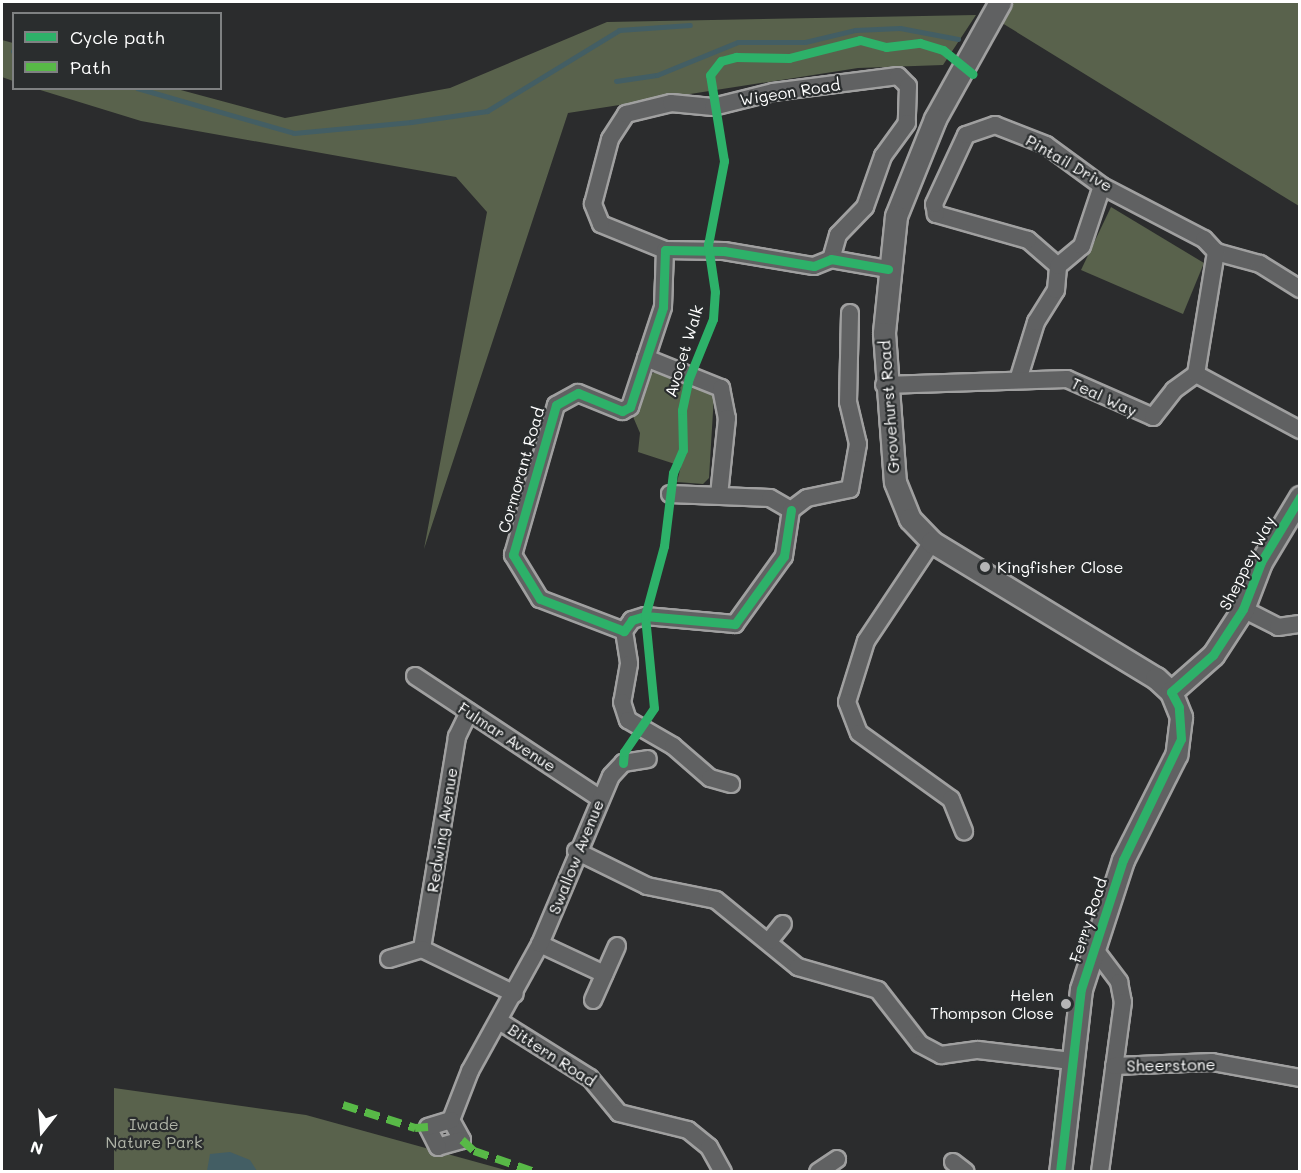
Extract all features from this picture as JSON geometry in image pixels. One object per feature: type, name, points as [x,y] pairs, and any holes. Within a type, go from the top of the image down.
[{"type":"street","name":"Grovehurst Road","points":[[1000,2],[911,172],[888,269],[885,385],[895,482],[910,519],[932,542],[1171,692]]},
{"type":"street","name":"Wigeon Road","points":[[665,250],[602,224],[593,204],[610,139],[626,114],[671,103],[713,107],[773,92],[898,76],[908,86],[907,123],[883,156],[865,207],[838,235],[831,259]]},
{"type":"street","name":"Pintail Drive","points":[[1058,266],[1028,240],[936,214],[934,204],[966,135],[986,125],[1010,129],[1046,145],[1102,186],[1160,212],[1204,238],[1216,252],[1260,264],[1299,290]]},
{"type":"street","points":[[1019,378],[1036,322],[1056,290],[1058,266],[1082,246],[1102,186]]},
{"type":"street","points":[[665,250],[724,251],[814,266],[831,259],[888,269]]},
{"type":"street","name":"Cormorant Road","points":[[624,631],[540,599],[513,555],[556,405],[578,393],[622,411],[630,407],[663,307],[665,250]]},
{"type":"street","points":[[1216,252],[1196,374],[1299,430]]},
{"type":"street","points":[[731,784],[695,768],[673,746],[628,720],[622,702],[629,664],[624,631],[632,620],[645,616],[735,624],[784,556],[791,510],[807,498],[850,489],[858,444],[848,402],[850,313]]},
{"type":"street","points":[[646,358],[721,388],[727,418],[719,495]]},
{"type":"street","name":"Teal Way","points":[[885,385],[997,384],[1019,378],[1067,379],[1153,417],[1174,390],[1196,374]]},
{"type":"street","points":[[670,494],[770,498],[791,510]]},
{"type":"street","name":"Sheppey Way","points":[[1171,692],[1203,669],[1243,609],[1261,562],[1299,497]]},
{"type":"street","points":[[932,542],[866,641],[847,702],[859,733],[951,799],[967,820]]},
{"type":"street","points":[[1243,609],[1278,627],[1299,624]]},
{"type":"street","name":"Fulmar Avenue","points":[[415,676],[599,798]]},
{"type":"street","name":"Ferry Road","points":[[1060,1172],[1081,989],[1096,951],[1123,860],[1179,747],[1179,707],[1171,692]]},
{"type":"street","name":"Redwing Avenue","points":[[422,949],[457,737],[469,712]]},
{"type":"street","name":"Swallow Avenue","points":[[451,1120],[470,1071],[515,994],[571,877],[576,851],[599,798],[623,764],[648,759]]},
{"type":"street","points":[[576,851],[647,886],[716,900],[798,967],[878,990],[920,1044],[941,1055],[978,1050],[1071,1061]]},
{"type":"street","points":[[769,941],[783,924]]},
{"type":"street","points":[[540,944],[604,974]]},
{"type":"street","points":[[593,1000],[617,946]]},
{"type":"street","points":[[389,959],[422,949],[515,994]]},
{"type":"street","name":"Sheerstone","points":[[1096,951],[1119,982],[1123,1002],[1100,1172]]},
{"type":"street","name":"Bittern Road","points":[[499,1021],[590,1078],[612,1107],[627,1115],[688,1130],[709,1147],[723,1172]]},
{"type":"street","name":"Sheerstone","points":[[1114,1066],[1212,1062],[1299,1078]]},
{"type":"street","points":[[818,1172],[837,1159]]},
{"type":"green space","points":[[1014,2],[1299,2],[1299,206],[1002,23]]},
{"type":"green space","points":[[976,15],[943,65],[858,68],[568,113],[424,549],[487,212],[456,177],[141,121],[40,90],[181,90],[285,118],[450,88],[607,22]]},
{"type":"green space","points":[[2,40],[12,43],[12,81],[2,77]]},
{"type":"green space","points":[[1111,207],[1204,263],[1183,314],[1081,270]]},
{"type":"green space","points":[[656,372],[714,395],[709,478],[703,484],[677,482],[681,466],[638,452],[640,433],[631,412],[646,376]]},
{"type":"green space","name":"Iwade Nature Park","points":[[114,1088],[306,1115],[509,1171],[114,1171]]},
{"type":"water","points":[[230,1152],[250,1160],[257,1171],[207,1171],[210,1154]]},
{"type":"waterway","points":[[144,90],[294,133],[411,122],[487,111],[619,30],[690,25]]},
{"type":"waterway","points":[[616,81],[657,75],[738,42],[805,42],[855,30],[900,28],[958,39]]},
{"type":"marked path","points":[[343,1105],[415,1128],[428,1127]]},
{"type":"marked path","points":[[462,1140],[474,1151],[535,1172]]},
{"type":"cycle path","name":"Avocet Walk","points":[[623,763],[624,752],[654,708],[645,616],[664,546],[673,473],[683,450],[682,410],[689,378],[713,319],[715,292],[708,245],[724,161],[710,75],[721,61],[736,57],[789,58],[860,40],[886,47],[920,43],[943,50],[973,74]]},
{"type":"cycle path","points":[[791,510],[784,556],[735,624],[645,616],[632,620],[624,631],[540,599],[513,555],[556,405],[578,393],[622,411],[630,407],[663,307],[665,250],[724,251],[814,266],[831,259],[888,269]]},
{"type":"cycle path","points":[[1060,1172],[1081,989],[1123,860],[1181,739],[1179,707],[1171,692],[1213,655],[1243,609],[1261,562],[1300,497]]},
{"type":"place","name":"Kingfisher Close","points":[[985,567]]},
{"type":"place","name":"Helen Thompson Close","points":[[1066,1004]]}]
